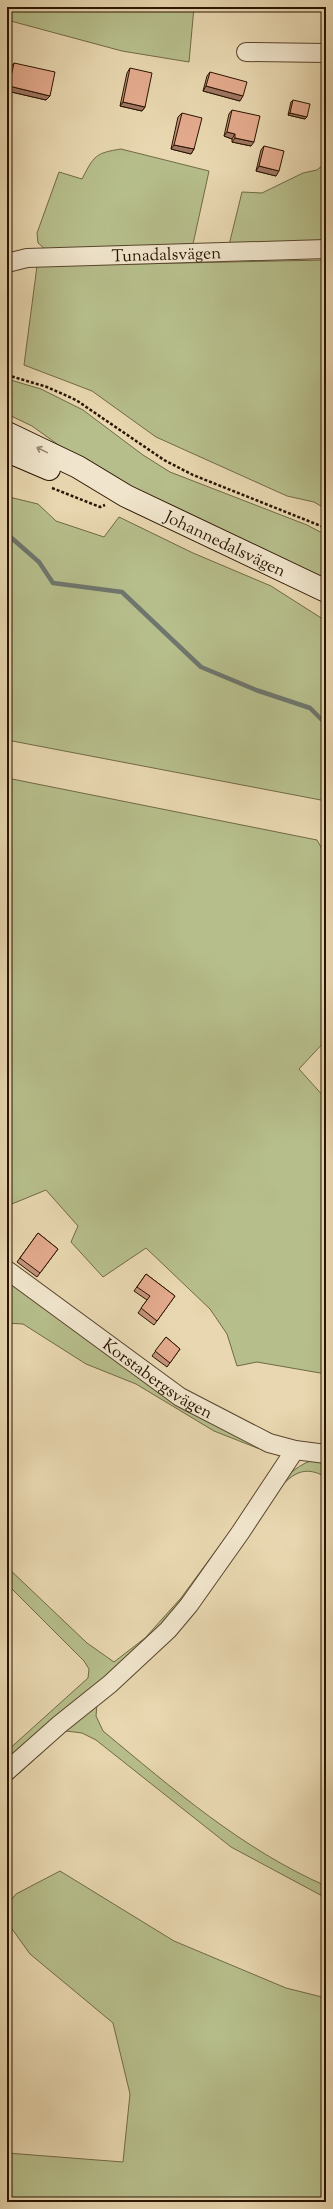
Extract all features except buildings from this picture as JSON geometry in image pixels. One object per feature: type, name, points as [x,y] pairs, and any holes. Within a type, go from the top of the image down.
[{"type":"main road","name":"Johannedalsvägen","points":[[7,433],[78,467],[126,496],[326,591]]},
{"type":"main road","name":"Johannedalsvägen","points":[[7,451],[84,483],[126,496]]},
{"type":"street","points":[[246,52],[326,53]]},
{"type":"street","name":"Tunadalsvägen","points":[[7,264],[27,258],[326,248]]},
{"type":"street","name":"Korstabergsvägen","points":[[7,1270],[180,1397],[269,1443],[295,1450],[326,1454]]},
{"type":"street","points":[[7,1771],[60,1724],[110,1684],[168,1630],[189,1605],[240,1533],[295,1450]]},
{"type":"path","points":[[7,375],[47,387],[76,400],[164,460],[193,475],[326,528]]},
{"type":"path","points":[[51,487],[100,507],[126,496]]},
{"type":"green space","points":[[7,7],[194,7],[189,62],[122,51],[7,20]]},
{"type":"green space","points":[[121,149],[209,171],[193,244],[45,249],[38,243],[37,233],[59,172],[82,179],[96,157],[106,152]]},
{"type":"green space","points":[[326,156],[326,242],[229,245],[242,192],[262,193],[303,173],[317,170],[323,165]]},
{"type":"green space","points":[[326,260],[326,509],[314,502],[287,496],[156,437],[92,391],[24,365],[37,266]]},
{"type":"green space","points":[[7,379],[41,389],[83,410],[143,455],[170,472],[307,525],[326,535],[326,580],[131,489],[78,459],[32,426],[7,414]]},
{"type":"green space","points":[[7,495],[9,497],[38,504],[56,521],[104,537],[119,517],[193,553],[271,586],[326,621],[326,801],[7,740]]},
{"type":"green space","points":[[7,778],[317,840],[326,856],[326,1040],[299,1069],[326,1099],[326,1374],[257,1362],[237,1366],[227,1334],[210,1309],[146,1248],[103,1277],[71,1242],[78,1226],[46,1190],[7,1206]]},
{"type":"green space","points":[[7,1280],[268,1450],[257,1448],[214,1431],[136,1384],[86,1364],[23,1324],[7,1323]]},
{"type":"green space","points":[[313,1460],[326,1462],[326,1477],[309,1471],[301,1472],[289,1479],[270,1497],[284,1480],[299,1466]]},
{"type":"green space","points":[[234,1526],[186,1599],[149,1641],[7,1760],[7,1751],[88,1678],[89,1669],[84,1661],[7,1584],[7,1567],[87,1643],[114,1662],[145,1638],[181,1598]]},
{"type":"green space","points":[[97,1704],[96,1716],[103,1731],[182,1796],[237,1836],[295,1871],[326,1886],[326,1898],[231,1847],[96,1740],[82,1733],[66,1731],[7,1784],[7,1775]]},
{"type":"green space","points":[[60,1871],[174,1941],[286,1988],[326,1998],[326,2202],[7,2202],[7,2153],[123,2162],[130,2094],[113,2023],[30,1954],[7,1922],[7,1905],[16,1894]]},
{"type":"waterway","points":[[7,534],[39,562],[53,583],[122,592],[201,667],[256,690],[310,708],[326,724]]}]
